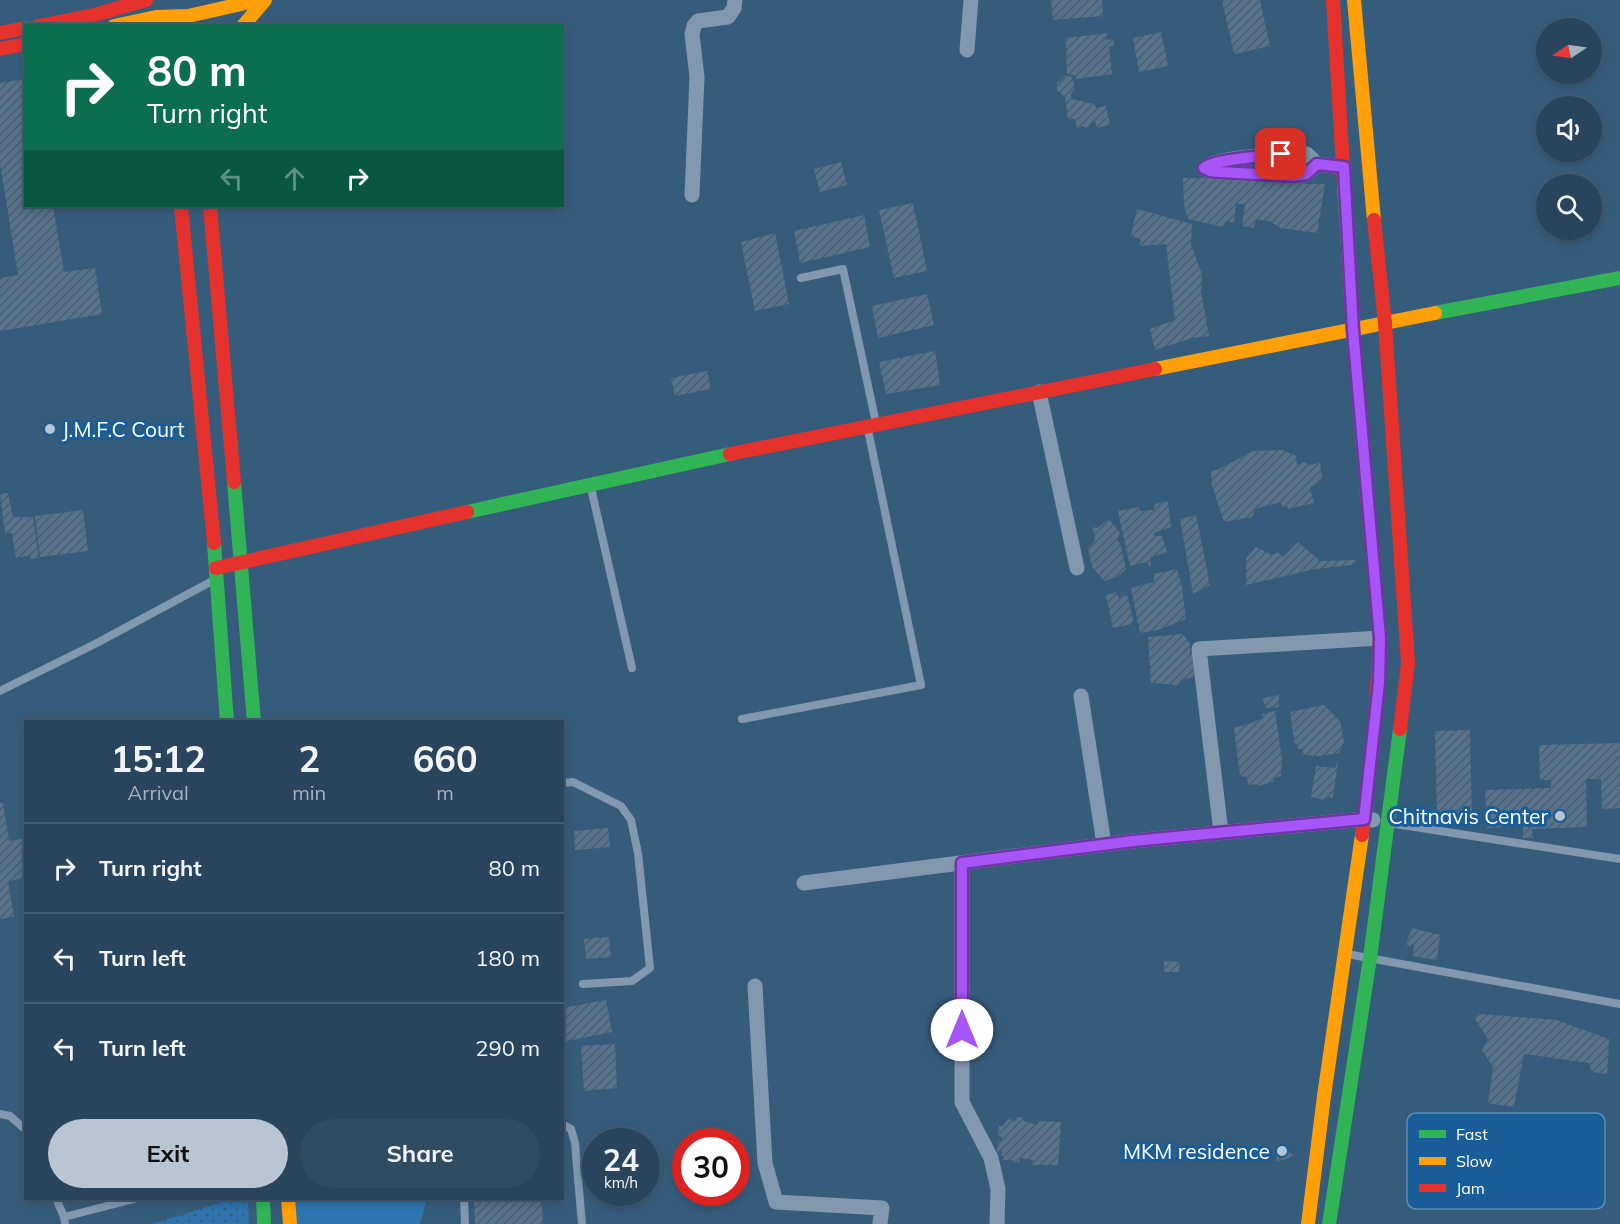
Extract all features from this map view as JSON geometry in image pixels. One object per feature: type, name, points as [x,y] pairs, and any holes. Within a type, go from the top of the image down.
[{"type":"street","points":[[94,15],[120,0]]},
{"type":"street","points":[[48,24],[94,15],[146,0]]},
{"type":"street","points":[[153,0],[157,21]]},
{"type":"street","points":[[185,0],[189,21]]},
{"type":"street","points":[[131,24],[189,21],[259,0]]},
{"type":"street","points":[[245,24],[265,0]]},
{"type":"street","points":[[692,195],[697,77],[692,34],[698,21],[728,17],[734,8],[735,0]]},
{"type":"street","points":[[967,50],[971,0]]},
{"type":"street","points":[[1308,1224],[1318,1134],[1364,819],[1379,683],[1380,638],[1353,330],[1333,0]]},
{"type":"street","points":[[1329,1224],[1370,958],[1408,663],[1385,323],[1379,277],[1363,72],[1354,0]]},
{"type":"street","points":[[0,33],[24,28]]},
{"type":"street","points":[[0,49],[24,44]]},
{"type":"street","points":[[1338,75],[1363,72]]},
{"type":"street","points":[[1317,164],[1306,174],[1294,176],[1219,172],[1204,168],[1208,164],[1236,159],[1292,153],[1307,154],[1317,164],[1344,167]]},
{"type":"street","points":[[181,207],[216,573],[227,720]]},
{"type":"street","points":[[210,207],[254,720]]},
{"type":"street","points":[[216,573],[240,563],[730,454],[1620,278]]},
{"type":"street","points":[[1039,392],[1077,568]]},
{"type":"street","points":[[1221,832],[1199,649],[1380,638]]},
{"type":"street","points":[[1081,696],[1104,844]]},
{"type":"street","points":[[804,883],[1104,844],[1364,819],[1388,823]]},
{"type":"street","points":[[962,863],[962,1102],[991,1158],[998,1189],[997,1224]]},
{"type":"street","points":[[754,986],[765,1163],[776,1202],[882,1208],[880,1224]]},
{"type":"street","points":[[263,1200],[264,1224]]},
{"type":"street","points":[[288,1200],[290,1224]]},
{"type":"lane","points":[[742,719],[921,685],[843,269],[801,278]]},
{"type":"lane","points":[[591,485],[632,668]]},
{"type":"lane","points":[[0,691],[95,644],[216,573]]},
{"type":"lane","points":[[564,783],[573,782],[621,806],[631,820],[638,853],[650,968],[632,981],[583,984]]},
{"type":"lane","points":[[1388,823],[1620,859]]},
{"type":"lane","points":[[1346,953],[1620,1004]]},
{"type":"lane","points":[[0,1114],[10,1116],[24,1128]]},
{"type":"lane","points":[[564,1125],[572,1129],[575,1143],[582,1224]]},
{"type":"lane","points":[[57,1200],[64,1220],[131,1200]]},
{"type":"lane","points":[[464,1200],[465,1224]]},
{"type":"shaded area","points":[[230,1200],[248,1200],[249,1224],[152,1224]]},
{"type":"shaded area","points":[[281,1200],[427,1200],[420,1224],[284,1224]]},
{"type":"building","points":[[1051,0],[1102,0],[1103,16],[1053,20]]},
{"type":"building","points":[[1222,0],[1260,0],[1270,46],[1234,54]]},
{"type":"building","points":[[1161,32],[1168,66],[1139,72],[1133,38]]},
{"type":"building","points":[[1108,33],[1106,40],[1113,39],[1114,45],[1109,47],[1112,74],[1076,79],[1075,75],[1067,74],[1066,38]]},
{"type":"building","points":[[1065,75],[1072,77],[1074,83],[1072,99],[1094,104],[1096,108],[1106,106],[1110,125],[1097,128],[1095,121],[1091,122],[1086,129],[1084,126],[1077,128],[1075,119],[1068,119],[1065,97],[1057,90],[1057,82]]},
{"type":"building","points":[[24,79],[24,207],[53,207],[64,272],[95,268],[102,314],[0,331],[0,278],[18,275],[0,163],[0,83]]},
{"type":"building","points":[[841,162],[847,185],[820,192],[814,169]]},
{"type":"building","points":[[1183,178],[1269,179],[1325,184],[1317,233],[1281,228],[1269,221],[1256,219],[1254,228],[1242,226],[1245,204],[1236,204],[1234,223],[1226,221],[1223,227],[1188,219],[1184,204]]},
{"type":"building","points":[[913,203],[927,271],[894,278],[879,210]]},
{"type":"building","points":[[1137,209],[1192,224],[1191,245],[1202,274],[1201,292],[1209,336],[1192,338],[1155,350],[1150,329],[1175,320],[1166,244],[1139,246],[1141,240],[1131,235]]},
{"type":"building","points":[[864,215],[870,247],[800,263],[794,231]]},
{"type":"building","points":[[775,233],[789,304],[755,311],[741,242]]},
{"type":"building","points":[[927,294],[934,325],[878,338],[872,306]]},
{"type":"building","points":[[935,351],[940,385],[886,394],[879,362]]},
{"type":"building","points":[[707,371],[711,389],[675,396],[671,378]]},
{"type":"building","points":[[1282,450],[1296,456],[1297,465],[1304,462],[1310,465],[1320,462],[1322,479],[1310,488],[1314,503],[1288,509],[1287,506],[1282,507],[1281,502],[1255,509],[1252,517],[1224,522],[1212,486],[1211,471],[1253,451]]},
{"type":"building","points":[[8,493],[13,517],[33,517],[39,558],[31,559],[31,555],[16,558],[12,533],[5,533],[0,494]]},
{"type":"building","points":[[1168,501],[1171,527],[1154,533],[1155,536],[1162,536],[1167,552],[1151,557],[1149,566],[1147,562],[1130,566],[1118,511],[1139,507],[1140,511],[1154,510],[1155,504]]},
{"type":"building","points":[[83,510],[88,551],[40,557],[35,516]]},
{"type":"building","points":[[1196,515],[1210,585],[1193,594],[1180,519]]},
{"type":"building","points":[[1109,519],[1120,533],[1117,539],[1121,546],[1126,569],[1117,577],[1104,581],[1092,567],[1088,548],[1095,538],[1092,527],[1097,528]]},
{"type":"building","points":[[1298,542],[1320,561],[1358,560],[1351,565],[1315,569],[1246,585],[1246,558],[1256,547],[1272,555],[1278,552],[1283,557]]},
{"type":"building","points":[[1177,569],[1186,619],[1158,630],[1140,633],[1131,588],[1154,582],[1154,574]]},
{"type":"building","points":[[1116,592],[1119,598],[1127,595],[1133,619],[1132,624],[1113,628],[1106,595]]},
{"type":"building","points":[[1183,634],[1190,644],[1190,653],[1199,658],[1200,671],[1190,678],[1181,680],[1179,685],[1151,683],[1148,637]]},
{"type":"building","points":[[1279,695],[1279,707],[1266,708],[1262,698]]},
{"type":"building","points":[[1324,705],[1340,721],[1344,742],[1339,753],[1321,756],[1304,755],[1302,749],[1298,749],[1296,742],[1295,746],[1290,712]]},
{"type":"building","points":[[1275,711],[1282,760],[1281,776],[1275,778],[1273,782],[1258,786],[1257,784],[1248,785],[1247,777],[1240,776],[1234,728],[1263,718],[1262,714]]},
{"type":"building","points":[[1470,730],[1472,820],[1437,821],[1435,731]]},
{"type":"building","points":[[1620,743],[1620,808],[1602,809],[1601,779],[1586,779],[1587,827],[1532,829],[1533,838],[1523,838],[1523,826],[1487,828],[1485,790],[1551,788],[1551,780],[1540,780],[1539,745]]},
{"type":"building","points":[[1338,760],[1333,798],[1329,797],[1324,800],[1311,797],[1316,766],[1335,768]]},
{"type":"building","points":[[0,803],[3,803],[9,841],[24,838],[24,878],[8,881],[14,917],[0,919]]},
{"type":"building","points":[[608,828],[610,847],[575,850],[574,831]]},
{"type":"building","points":[[1412,928],[1440,935],[1437,960],[1413,956],[1414,943],[1410,946],[1406,944]]},
{"type":"building","points":[[609,937],[611,957],[586,959],[584,939]]},
{"type":"building","points":[[1164,961],[1180,962],[1179,972],[1164,972]]},
{"type":"building","points":[[606,1000],[612,1032],[564,1042],[564,1008]]},
{"type":"building","points":[[1482,1014],[1556,1020],[1609,1039],[1607,1074],[1592,1072],[1589,1063],[1524,1054],[1514,1107],[1488,1103],[1493,1067],[1482,1050],[1488,1039],[1474,1017]]},
{"type":"building","points":[[615,1044],[617,1088],[584,1091],[581,1046]]},
{"type":"building","points":[[1017,1117],[1037,1125],[1039,1121],[1061,1122],[1058,1165],[1032,1165],[1033,1160],[1020,1158],[1019,1163],[1012,1162],[1014,1160],[1003,1160],[1004,1157],[1001,1155],[1003,1152],[997,1151],[998,1141],[1002,1141],[1002,1137],[998,1136],[999,1126],[1003,1126],[1008,1119],[1016,1121]]},
{"type":"building","name":"MKM residence","points":[[1278,1145],[1295,1156],[1276,1162]]},
{"type":"building","points":[[474,1200],[541,1200],[543,1224],[475,1224]]},
{"type":"traffic: fast","points":[[1344,185],[1367,495]]},
{"type":"traffic: fast","points":[[1435,313],[1620,278]]},
{"type":"traffic: fast","points":[[467,512],[730,454]]},
{"type":"traffic: fast","points":[[234,482],[254,720]]},
{"type":"traffic: fast","points":[[214,543],[227,720]]},
{"type":"traffic: fast","points":[[1329,1224],[1370,958],[1400,729]]},
{"type":"traffic: fast","points":[[263,1200],[264,1224]]},
{"type":"traffic: slow","points":[[123,24],[156,17],[188,16],[259,0]]},
{"type":"traffic: slow","points":[[245,24],[265,0]]},
{"type":"traffic: slow","points":[[1354,0],[1374,220]]},
{"type":"traffic: slow","points":[[1155,369],[1435,313]]},
{"type":"traffic: slow","points":[[1308,1224],[1362,835]]},
{"type":"traffic: slow","points":[[288,1200],[290,1224]]},
{"type":"traffic: jam","points":[[48,24],[94,15],[146,0]]},
{"type":"traffic: jam","points":[[1333,0],[1344,185]]},
{"type":"traffic: jam","points":[[0,33],[24,28]]},
{"type":"traffic: jam","points":[[0,49],[24,44]]},
{"type":"traffic: jam","points":[[181,207],[214,543]]},
{"type":"traffic: jam","points":[[210,207],[234,482]]},
{"type":"traffic: jam","points":[[1374,220],[1385,323],[1408,663],[1400,729]]},
{"type":"traffic: jam","points":[[730,454],[1155,369]]},
{"type":"traffic: jam","points":[[1362,835],[1375,721],[1380,638],[1367,495]]},
{"type":"traffic: jam","points":[[216,568],[467,512]]},
{"type":"place","name":"J.M.F.C Court","points":[[50,429]]},
{"type":"place","name":"Chitnavis Center","points":[[1560,816]]},
{"type":"place","name":"MKM residence","points":[[1282,1151]]},
{"type":"route","points":[[962,1030],[962,863],[1133,841],[1364,819],[1379,683],[1380,638],[1353,330],[1344,167],[1317,164],[1306,174],[1294,176],[1219,172],[1204,168],[1208,164],[1281,154]]}]
